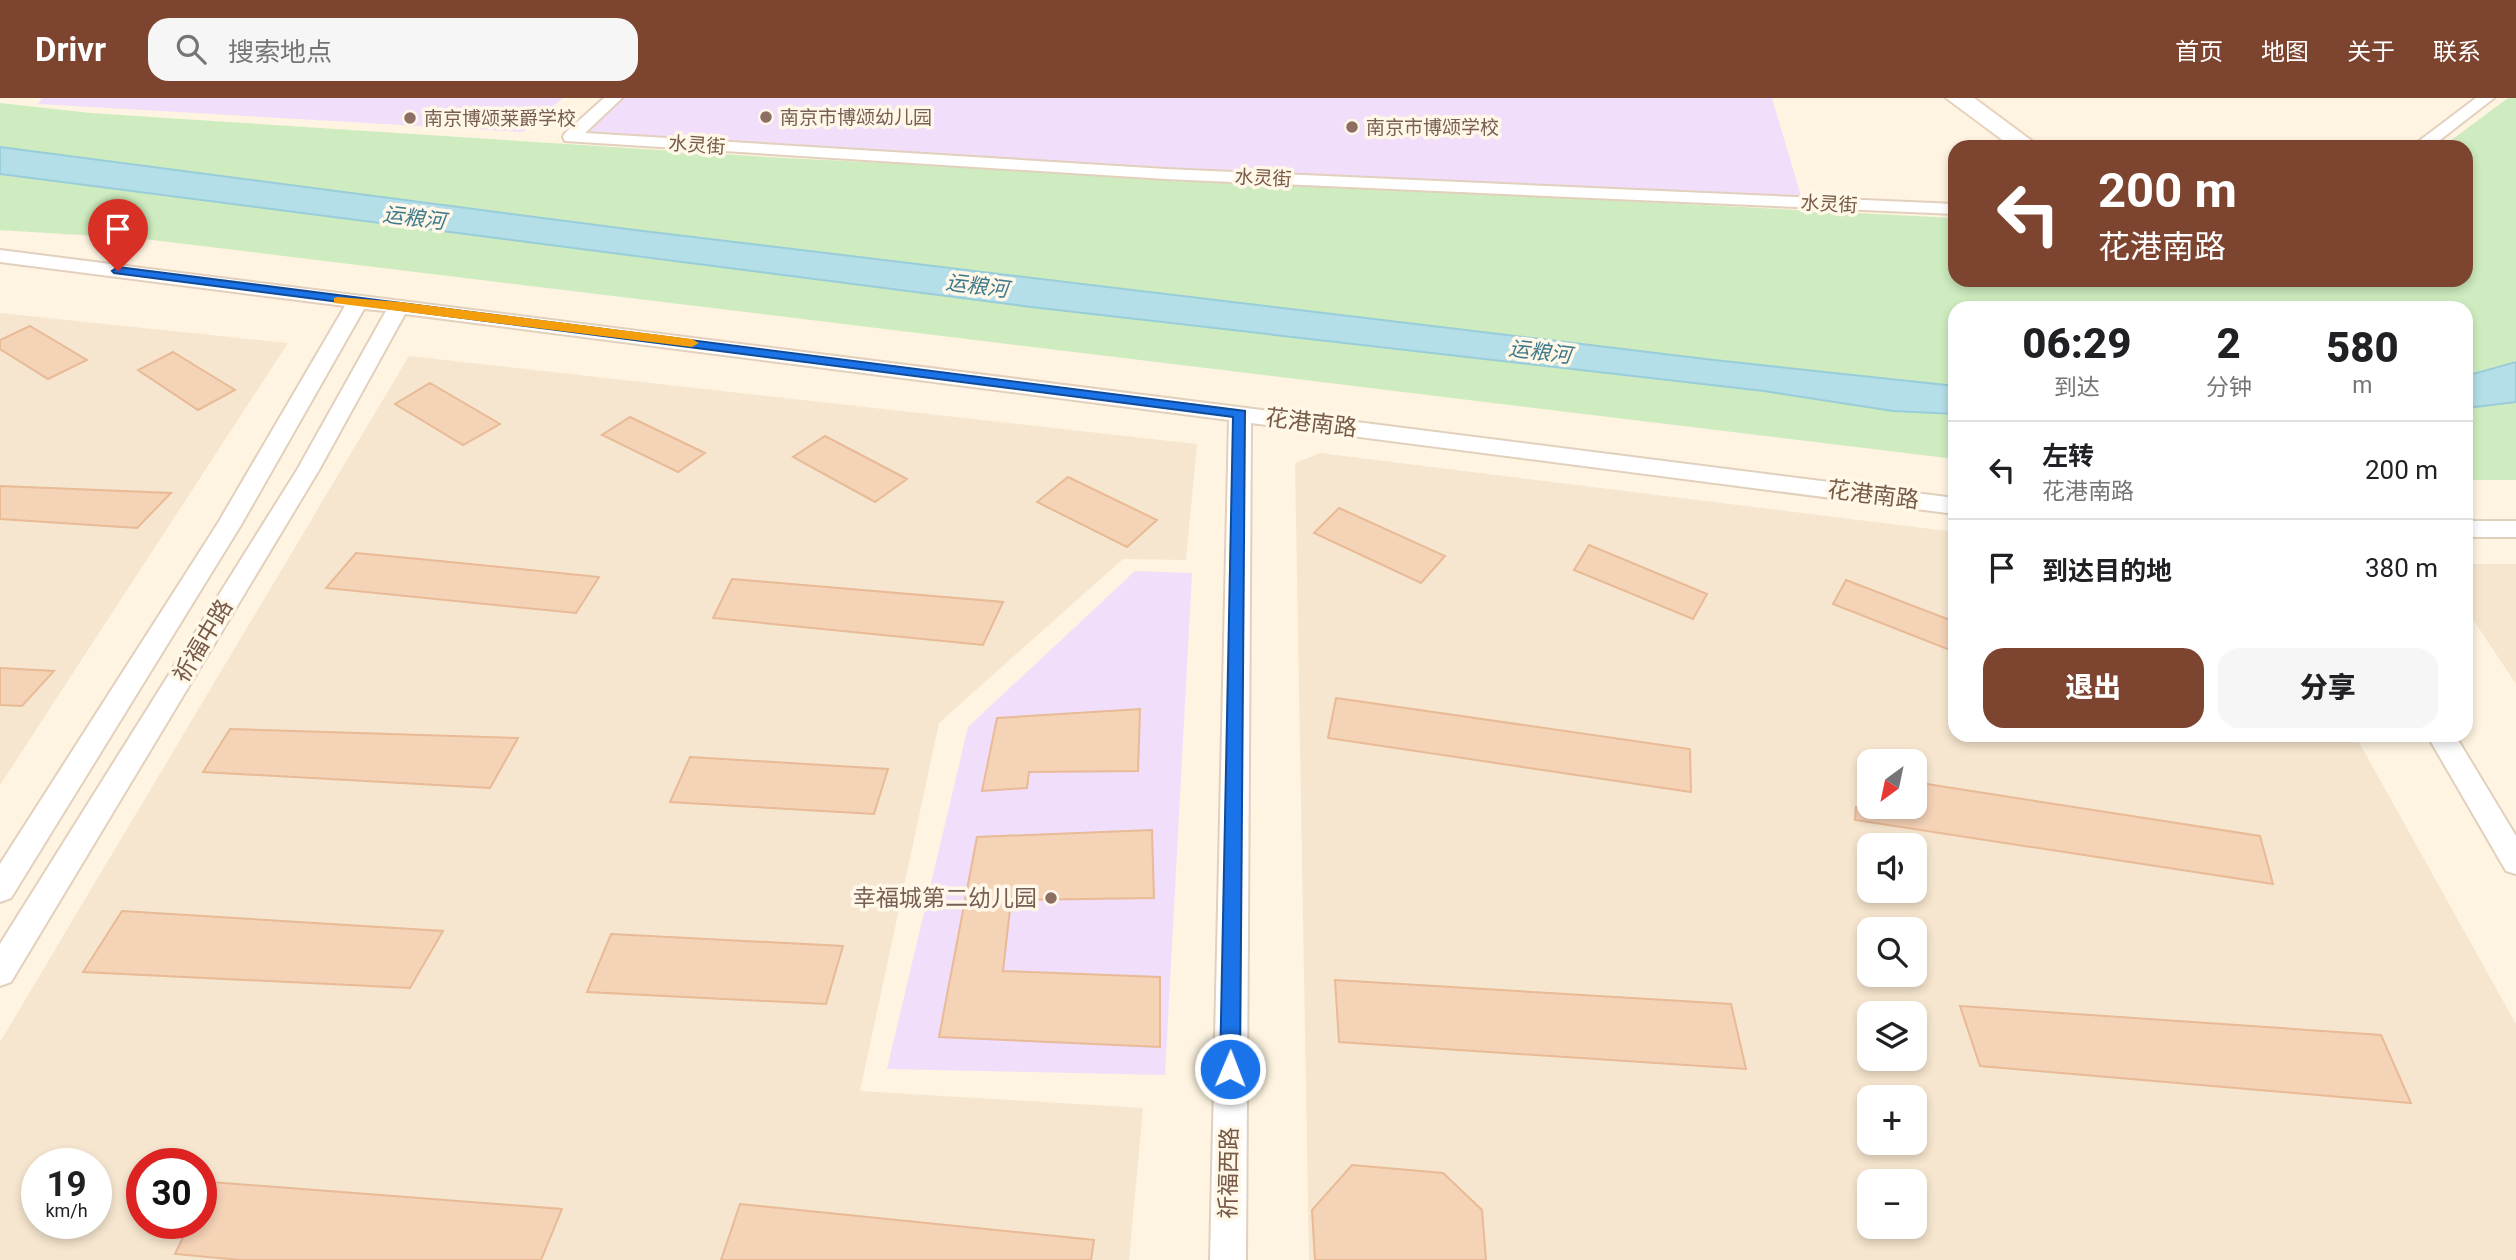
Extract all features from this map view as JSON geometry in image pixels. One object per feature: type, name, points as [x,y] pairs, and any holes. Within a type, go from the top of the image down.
[{"type":"street","name":"水灵街","points":[[614,98],[571,137],[1166,174],[1948,209]]},
{"type":"street","points":[[1936,98],[1996,140]]},
{"type":"street","points":[[1958,98],[2018,140]]},
{"type":"street","points":[[2429,140],[2486,98]]},
{"type":"street","name":"花港南路","points":[[0,257],[357,303],[400,305],[1948,505]]},
{"type":"street","name":"祈福中路","points":[[0,889],[229,525],[357,303]]},
{"type":"street","name":"祈福中路","points":[[0,972],[308,470],[400,305]]},
{"type":"street","name":"祈福西路","points":[[1228,1260],[1240,414]]},
{"type":"street","points":[[2473,529],[2516,529]]},
{"type":"street","points":[[2445,742],[2516,862]]},
{"type":"shaded area","name":"南京博颂莱爵学校","points":[[42,98],[563,98],[523,132],[38,104]]},
{"type":"shaded area","name":"南京市博颂学校","points":[[614,98],[1772,98],[1803,203],[878,157],[571,137]]},
{"type":"shaded area","points":[[0,313],[288,343],[0,785]]},
{"type":"shaded area","points":[[409,356],[1197,444],[1186,560],[1123,559],[939,723],[860,1091],[1143,1108],[1129,1260],[0,1260],[0,1042]]},
{"type":"shaded area","points":[[1320,453],[1948,531],[1948,742],[2359,742],[2516,1024],[2516,1260],[1309,1260],[1295,463]]},
{"type":"shaded area","points":[[2473,564],[2516,564],[2516,684],[2473,620]]},
{"type":"shaded area","name":"幸福城第二幼儿园","points":[[1135,571],[1192,573],[1165,1075],[887,1069],[968,727]]},
{"type":"green space","points":[[2508,98],[2516,98],[2516,480],[2473,480],[2473,301],[1948,301],[1948,458],[144,239],[0,230],[0,103],[90,113],[767,157],[1948,218],[1948,287],[2473,287],[2473,140],[2451,140]]},
{"type":"water","name":"运粮河","points":[[0,147],[635,230],[1714,360],[1948,385],[1948,414],[1893,411],[1764,391],[1031,307],[0,174]]},
{"type":"water","points":[[2516,362],[2516,402],[2473,407],[2473,374]]},
{"type":"building","points":[[30,326],[87,360],[48,379],[0,349],[0,340]]},
{"type":"building","points":[[173,352],[235,390],[198,410],[138,370]]},
{"type":"building","points":[[430,383],[500,424],[463,445],[395,404]]},
{"type":"building","points":[[630,417],[705,453],[678,472],[602,435]]},
{"type":"building","points":[[825,436],[907,479],[875,502],[793,457]]},
{"type":"building","points":[[1068,477],[1157,520],[1127,547],[1037,502]]},
{"type":"building","points":[[0,486],[171,493],[137,528],[0,519]]},
{"type":"building","points":[[1339,508],[1445,556],[1421,583],[1314,533]]},
{"type":"building","points":[[1589,545],[1707,594],[1693,619],[1574,570]]},
{"type":"building","points":[[356,553],[599,577],[576,613],[326,588]]},
{"type":"building","points":[[732,579],[1003,602],[983,645],[713,618]]},
{"type":"building","points":[[1846,580],[1948,619],[1948,649],[1833,604]]},
{"type":"building","points":[[0,668],[54,671],[22,706],[0,705]]},
{"type":"building","points":[[1336,698],[1690,749],[1691,792],[1328,738]]},
{"type":"building","points":[[1140,709],[1138,771],[1029,772],[1027,788],[982,791],[997,718]]},
{"type":"building","points":[[230,729],[518,738],[490,788],[203,772]]},
{"type":"building","points":[[690,757],[888,769],[874,814],[670,802]]},
{"type":"building","points":[[1927,784],[2260,836],[2273,884],[1855,820],[1856,807],[1857,819],[1927,819]]},
{"type":"building","points":[[1152,830],[1154,898],[1011,900],[1003,971],[1160,977],[1160,1047],[939,1037],[977,837]]},
{"type":"building","points":[[122,911],[443,931],[410,988],[83,972]]},
{"type":"building","points":[[611,934],[843,946],[826,1004],[587,992]]},
{"type":"building","points":[[1335,980],[1731,1004],[1746,1069],[1339,1042]]},
{"type":"building","points":[[1960,1006],[2381,1035],[2411,1103],[1980,1066]]},
{"type":"building","points":[[1352,1165],[1443,1173],[1482,1210],[1486,1260],[1315,1260],[1312,1210]]},
{"type":"building","points":[[217,1182],[562,1209],[541,1260],[240,1260],[175,1254],[182,1239],[217,1239]]},
{"type":"building","points":[[740,1204],[1094,1240],[1091,1260],[721,1260]]},
{"type":"slow traffic","points":[[338,300],[400,305],[692,343]]},
{"type":"place","name":"南京市博颂幼儿园","points":[[766,117]]},
{"type":"place","name":"南京博颂莱爵学校","points":[[410,118]]},
{"type":"place","name":"南京市博颂学校","points":[[1352,127]]},
{"type":"place","name":"幸福城第二幼儿园","points":[[1051,898]]},
{"type":"route","points":[[118,271],[1240,414],[1230,1069]]}]
